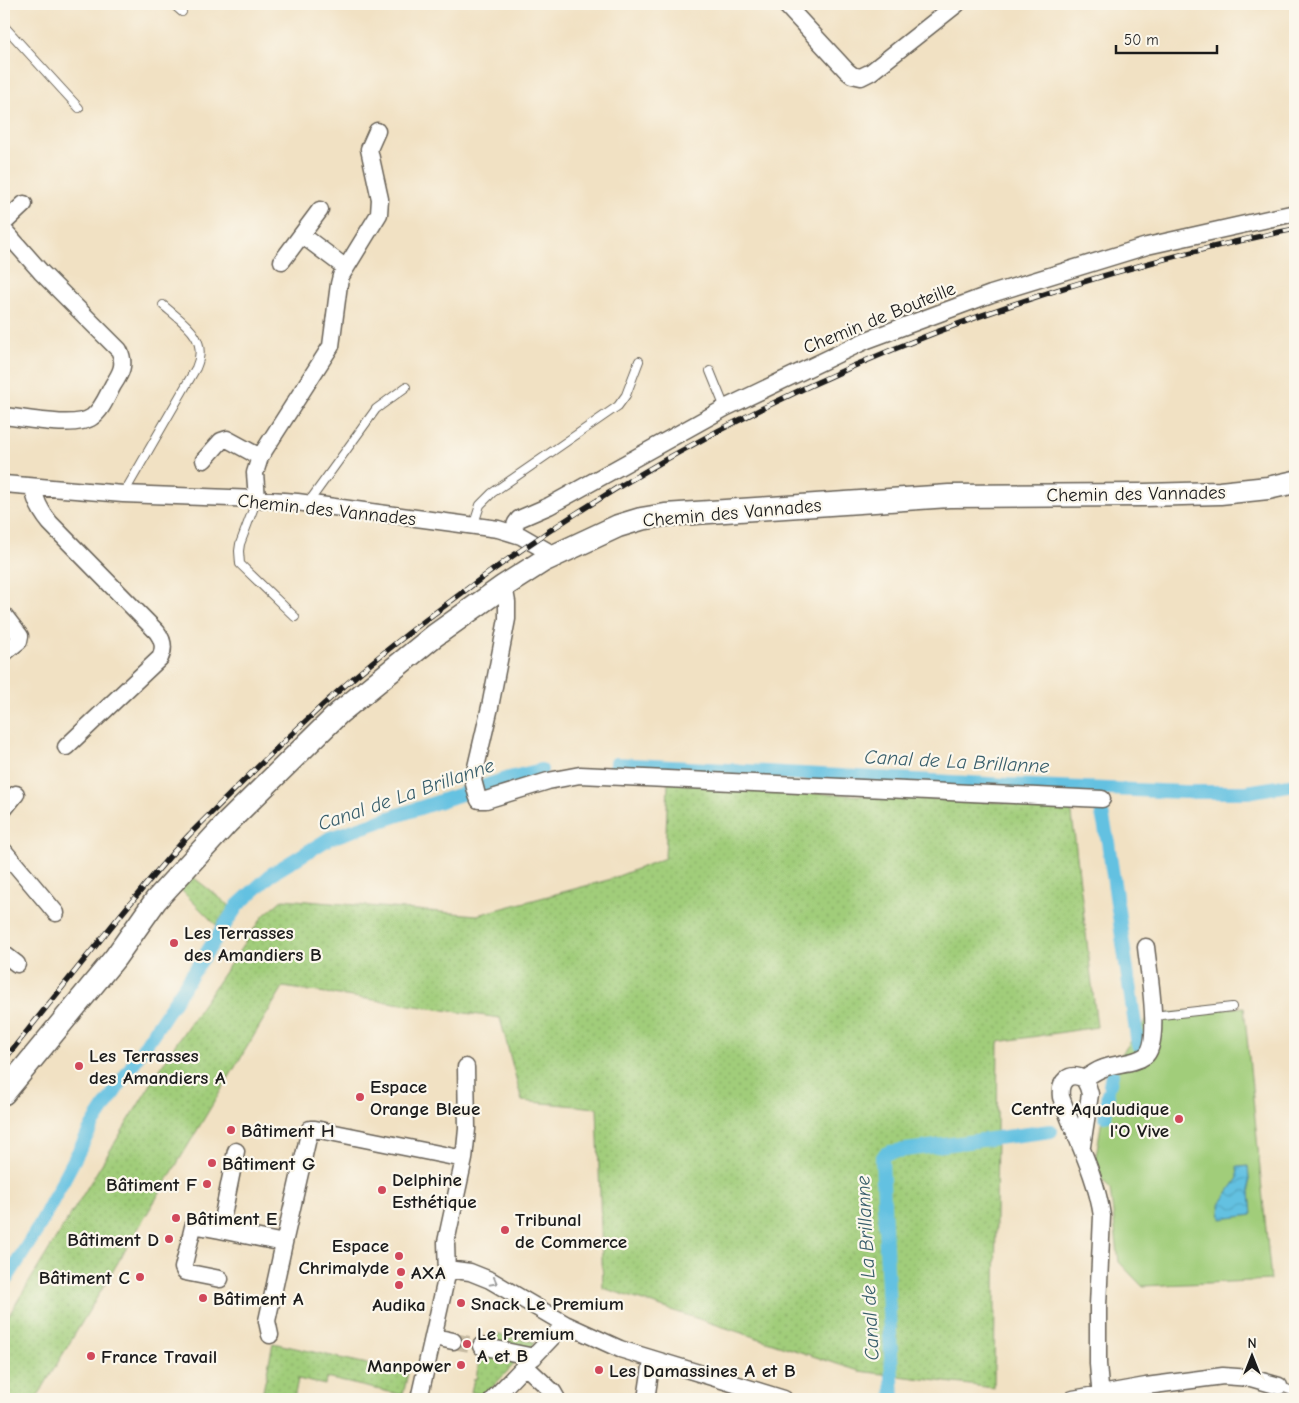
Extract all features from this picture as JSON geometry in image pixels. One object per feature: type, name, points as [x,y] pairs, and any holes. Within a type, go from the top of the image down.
[{"type":"street","points":[[785,4],[847,71],[852,75],[861,77],[957,4]]},
{"type":"street","points":[[257,498],[255,473],[260,457],[331,346],[339,284],[346,268],[379,214],[380,199],[369,149],[377,131]]},
{"type":"street","points":[[4,223],[24,204]]},
{"type":"street","points":[[282,261],[320,210]]},
{"type":"street","name":"Chemin de Bouteille","points":[[512,533],[519,519],[549,506],[725,408],[868,340],[972,301],[1147,246],[1295,213]]},
{"type":"street","points":[[4,230],[41,272],[119,350],[123,362],[122,368],[100,408],[87,420],[69,423],[4,416]]},
{"type":"street","points":[[302,235],[346,268]]},
{"type":"street","points":[[204,460],[221,441],[228,439],[260,457]]},
{"type":"street","name":"Chemin des Vannades","points":[[4,484],[124,494],[257,498],[308,503],[512,533],[534,542],[554,555],[618,526],[641,519],[665,515],[949,496],[1220,493],[1268,488],[1295,482]]},
{"type":"street","points":[[33,487],[39,508],[50,523],[157,632],[163,641],[160,658],[66,747]]},
{"type":"street","points":[[4,1094],[115,958],[156,900],[228,823],[339,712],[434,636],[504,586],[554,555]]},
{"type":"street","points":[[504,586],[507,602],[507,619],[490,707],[475,767],[475,790],[480,800],[486,800],[556,779],[587,775],[1102,799]]},
{"type":"street","points":[[4,615],[20,636],[19,641],[4,653]]},
{"type":"street","points":[[4,809],[16,794]]},
{"type":"street","points":[[4,851],[56,913]]},
{"type":"street","points":[[1084,1079],[1105,1067],[1145,1056],[1150,1050],[1153,1040],[1153,1016],[1146,947]]},
{"type":"street","points":[[4,954],[17,964]]},
{"type":"street","points":[[419,1399],[447,1270],[445,1246],[464,1159],[467,1129],[466,1067]]},
{"type":"street","points":[[1082,1146],[1090,1094],[1084,1079],[1077,1076],[1067,1078],[1062,1082],[1060,1090],[1064,1106],[1082,1146],[1100,1202],[1102,1216],[1098,1306],[1098,1364],[1101,1396]]},
{"type":"street","points":[[270,1335],[267,1321],[310,1130],[315,1129],[464,1159]]},
{"type":"street","points":[[220,1230],[236,1151]]},
{"type":"street","points":[[220,1279],[185,1272],[183,1268],[192,1227],[198,1226],[284,1243]]},
{"type":"street","points":[[447,1270],[470,1272],[490,1280],[565,1324],[620,1349],[783,1399]]},
{"type":"street","points":[[493,1399],[565,1324]]},
{"type":"street","points":[[481,1346],[530,1361],[557,1399]]},
{"type":"street","points":[[646,1399],[652,1360]]},
{"type":"street","points":[[1073,1399],[1223,1376],[1250,1378],[1279,1386]]},
{"type":"lane","points":[[172,4],[182,12]]},
{"type":"lane","points":[[4,26],[79,108]]},
{"type":"lane","points":[[124,494],[196,368],[200,356],[199,343],[192,331],[163,305]]},
{"type":"lane","points":[[473,526],[480,505],[492,493],[618,406],[626,395],[639,362]]},
{"type":"lane","points":[[710,371],[725,408]]},
{"type":"lane","points":[[308,503],[376,409],[406,387]]},
{"type":"lane","points":[[257,498],[240,544],[240,564],[295,617]]},
{"type":"lane","points":[[1153,1016],[1232,1007]]},
{"type":"lane","points":[[1279,1386],[1295,1392]]},
{"type":"green space","points":[[668,783],[789,792],[1071,806],[1097,1027],[998,1042],[994,1388],[859,1371],[603,1288],[597,1108],[522,1101],[500,1018],[283,987],[36,1399],[4,1397],[4,1323],[175,1045],[263,916],[283,899],[477,915],[608,880],[665,858]]},
{"type":"green space","points":[[193,877],[230,906],[216,925],[181,890]]},
{"type":"green space","name":"Centre Aqualudique l'O Vive","points":[[1244,1007],[1271,1280],[1142,1286],[1119,1262],[1110,1189],[1094,1168],[1110,1070],[1150,1015]]},
{"type":"green space","points":[[491,1333],[535,1342],[485,1395],[471,1392],[474,1379],[476,1379],[482,1342],[489,1340]]},
{"type":"green space","points":[[273,1343],[408,1373],[403,1395],[326,1378],[325,1385],[298,1379],[294,1399],[263,1391]]},
{"type":"water","points":[[1248,1166],[1252,1215],[1221,1219],[1220,1204],[1238,1178],[1237,1167]]},
{"type":"waterway","name":"Canal de La Brillanne","points":[[616,764],[1008,785],[1184,792],[1247,792],[1295,784]]},
{"type":"waterway","name":"Canal de La Brillanne","points":[[4,1283],[37,1230],[92,1126],[238,905],[273,873],[330,838],[509,778],[541,770]]},
{"type":"waterway","name":"Canal de La Brillanne","points":[[1100,804],[1108,842],[1138,1045]]},
{"type":"waterway","name":"Canal de La Brillanne","points":[[1110,1084],[1112,1074]]},
{"type":"waterway","name":"Canal de La Brillanne","points":[[1105,1116],[1108,1094]]},
{"type":"waterway","name":"Canal de La Brillanne","points":[[893,1399],[882,1159],[885,1154],[890,1152],[1051,1131]]},
{"type":"tunnel","points":[[453,1341],[481,1346]]},
{"type":"railway","points":[[4,1060],[166,861],[190,834],[264,761],[344,686],[417,626],[549,531],[648,470],[749,415],[854,366],[961,323],[1071,286],[1182,254],[1295,229]]},
{"type":"place","name":"Les Terrasses des Amandiers B","points":[[174,943]]},
{"type":"place","name":"Les Terrasses des Amandiers A","points":[[79,1066]]},
{"type":"place","name":"Espace Orange Bleue","points":[[360,1097]]},
{"type":"place","name":"Centre Aqualudique l'O Vive","points":[[1179,1119]]},
{"type":"place","name":"Bâtiment H","points":[[231,1130]]},
{"type":"place","name":"Bâtiment G","points":[[212,1163]]},
{"type":"place","name":"Bâtiment F","points":[[207,1184]]},
{"type":"place","name":"Delphine Esthétique","points":[[382,1190]]},
{"type":"place","name":"Bâtiment E","points":[[176,1218]]},
{"type":"place","name":"Tribunal de Commerce","points":[[505,1230]]},
{"type":"place","name":"Bâtiment D","points":[[169,1239]]},
{"type":"place","name":"Espace Chrimalyde","points":[[399,1256]]},
{"type":"place","name":"AXA","points":[[401,1272]]},
{"type":"place","name":"Bâtiment C","points":[[140,1277]]},
{"type":"place","name":"Audika","points":[[399,1285]]},
{"type":"place","name":"Bâtiment A","points":[[203,1298]]},
{"type":"place","name":"Snack Le Premium","points":[[461,1303]]},
{"type":"place","name":"Le Premium A et B","points":[[467,1344]]},
{"type":"place","name":"France Travail","points":[[91,1356]]},
{"type":"place","name":"Manpower","points":[[461,1365]]},
{"type":"place","name":"Les Damassines A et B","points":[[599,1370]]}]
